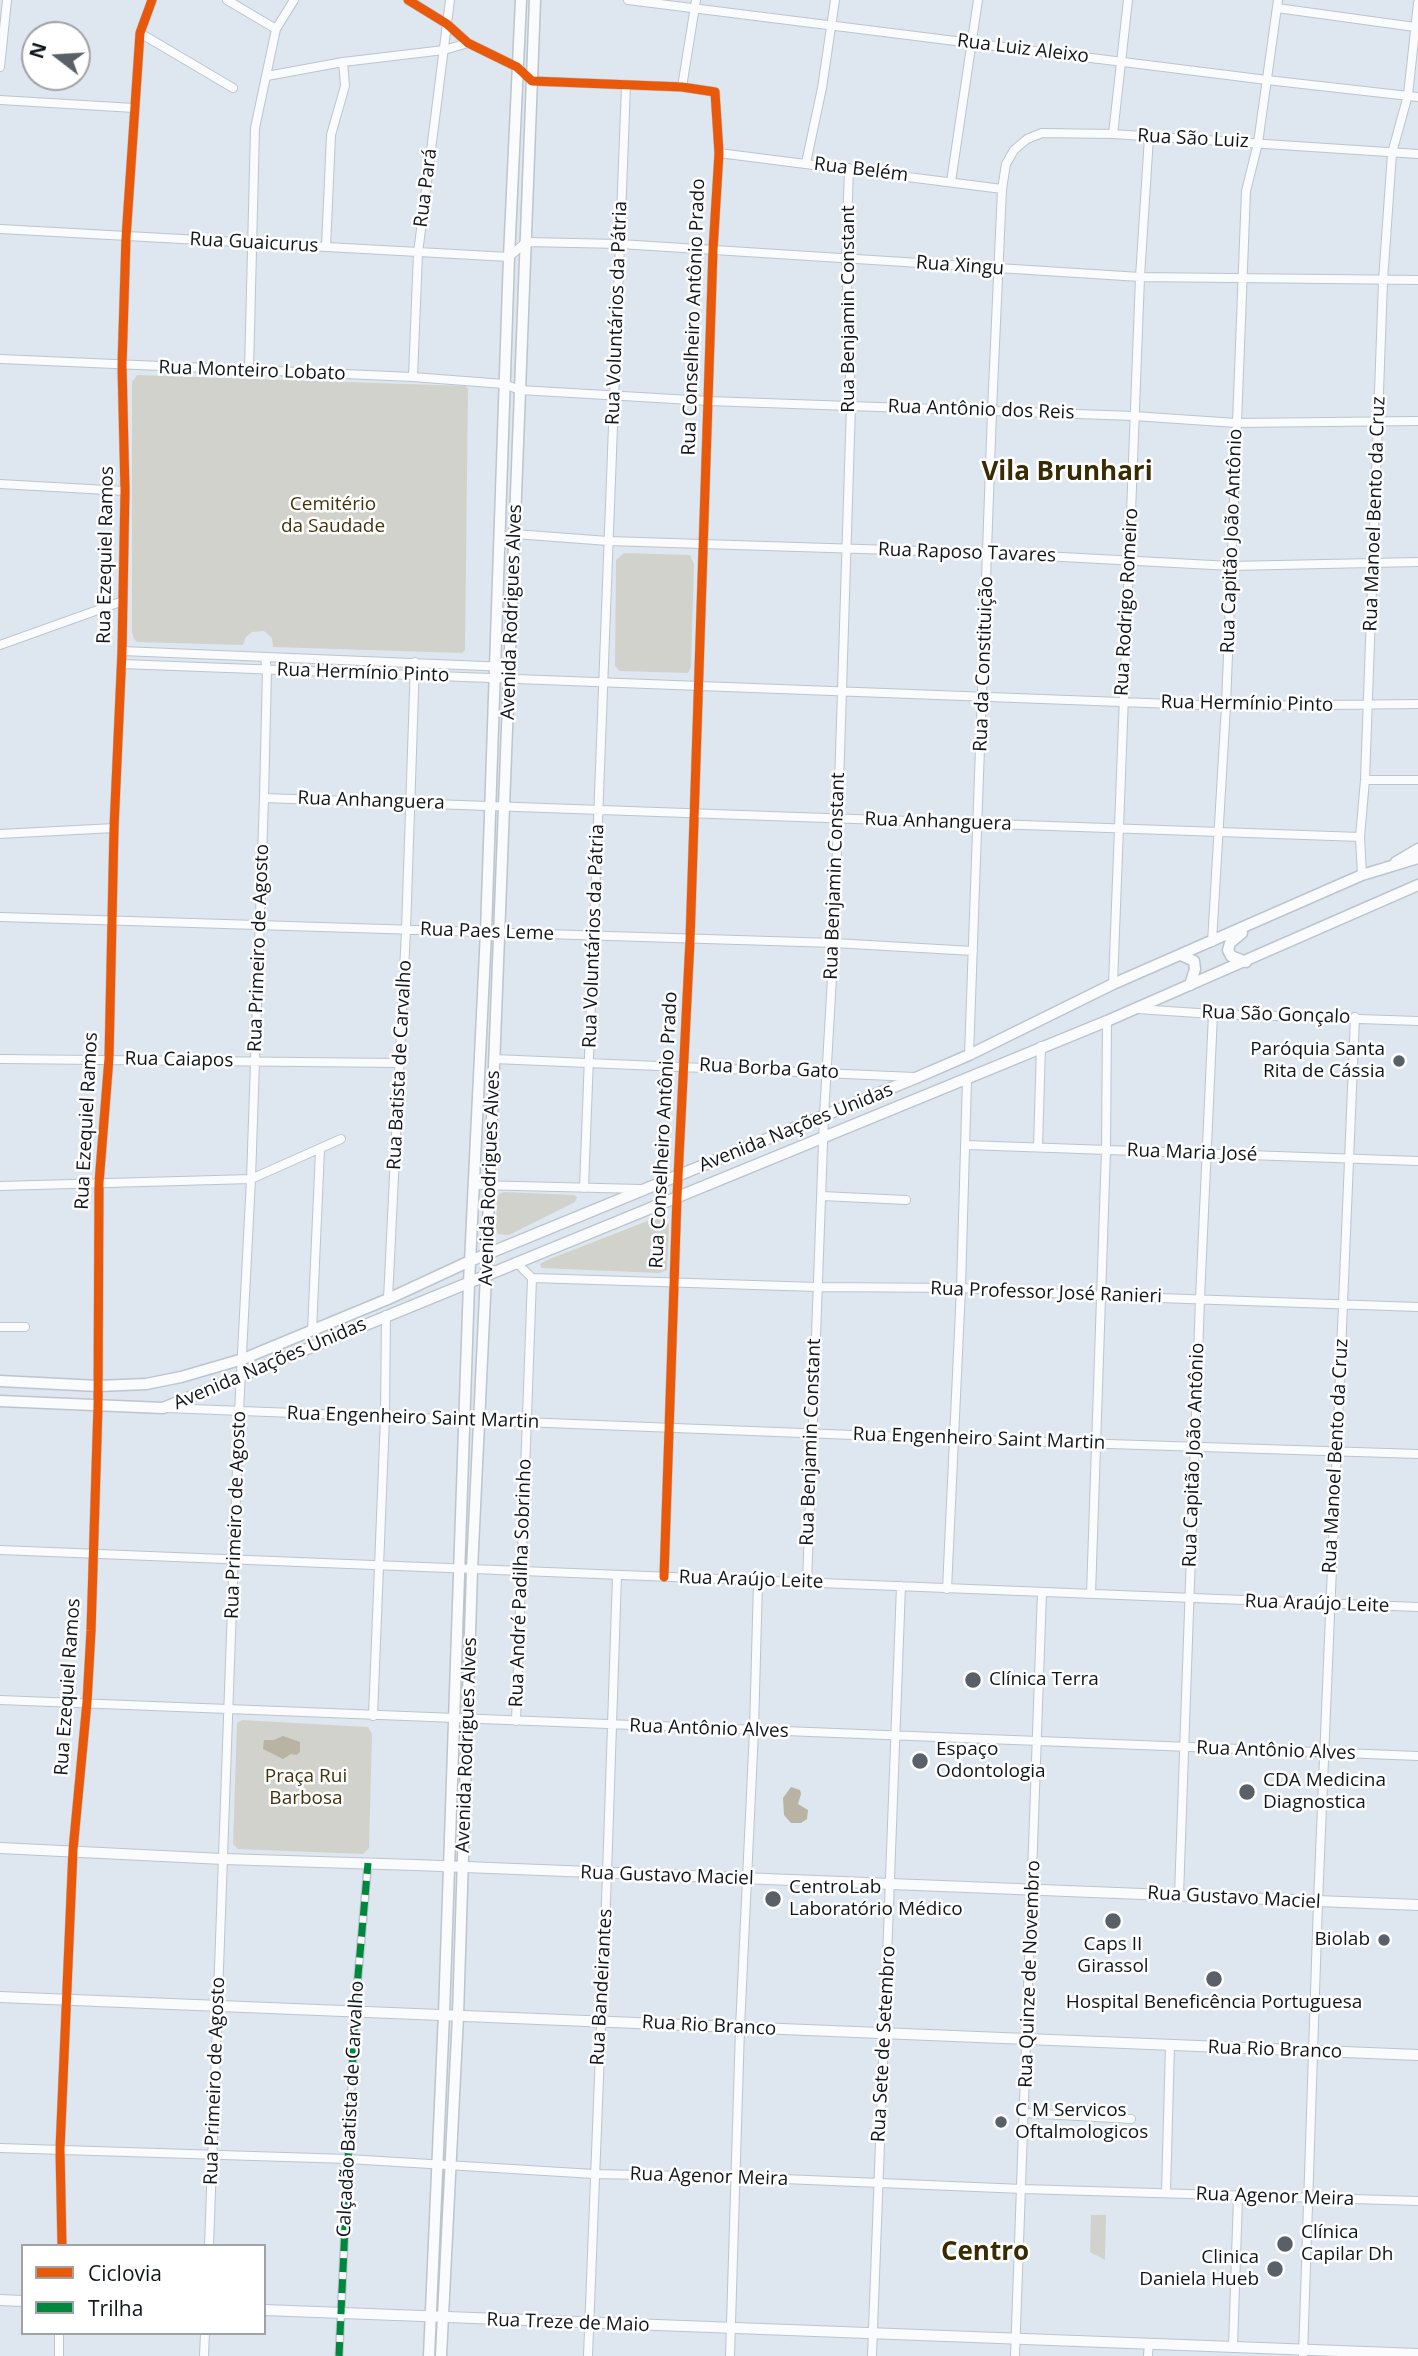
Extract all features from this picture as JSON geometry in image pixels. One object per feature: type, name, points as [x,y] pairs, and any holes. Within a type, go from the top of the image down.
[{"type":"main road","name":"Avenida Rodrigues Alves","points":[[429,2356],[520,0]]},
{"type":"main road","name":"Avenida Rodrigues Alves","points":[[441,2356],[458,2016],[472,1570],[505,807],[508,667],[535,0]]},
{"type":"main road","points":[[1391,866],[1404,855],[1418,849]]},
{"type":"main road","name":"Avenida Nações Unidas","points":[[0,1381],[98,1386],[146,1384],[243,1359],[388,1299],[470,1261],[969,1055],[1113,984],[1362,875],[1418,858]]},
{"type":"main road","name":"Avenida Nações Unidas","points":[[0,1401],[163,1408],[1107,1021],[1418,885]]},
{"type":"main road","points":[[1246,962],[1231,956],[1228,950],[1230,943],[1249,926]]},
{"type":"main road","points":[[1181,955],[1194,961],[1195,969],[1190,985]]},
{"type":"street","points":[[0,66],[8,0]]},
{"type":"street","name":"Rua Ezequiel Ramos","points":[[62,2244],[60,2150],[73,1850],[87,1702],[98,1406],[99,1183],[109,1058],[114,828],[122,664],[125,491],[122,365],[126,238],[140,33],[152,0]]},
{"type":"street","points":[[227,0],[276,29]]},
{"type":"street","points":[[250,371],[255,128],[276,29],[295,0]]},
{"type":"street","points":[[408,0],[447,24],[468,43],[517,67],[532,81],[682,87],[695,4]]},
{"type":"street","name":"Rua Pará","points":[[413,377],[418,253],[450,0]]},
{"type":"street","name":"Rua Luiz Aleixo","points":[[628,0],[695,4],[831,25],[1418,97]]},
{"type":"street","points":[[806,163],[822,88],[835,0]]},
{"type":"street","points":[[951,181],[978,0]]},
{"type":"street","points":[[1113,134],[1128,0]]},
{"type":"street","name":"Rua Manoel Bento da Cruz","points":[[1362,875],[1360,837],[1365,780],[1383,281],[1392,153],[1408,95],[1418,3]]},
{"type":"street","points":[[1277,4],[1415,27]]},
{"type":"street","name":"Rua Capitão João Antônio","points":[[1212,942],[1226,706],[1246,191],[1258,143],[1277,4]]},
{"type":"street","points":[[140,33],[233,88]]},
{"type":"street","points":[[267,76],[343,62],[444,50],[468,43]]},
{"type":"street","points":[[326,247],[331,135],[345,86],[343,62]]},
{"type":"street","name":"Rua Voluntários da Pátria","points":[[584,1188],[626,85]]},
{"type":"street","name":"Rua Conselheiro Antônio Prado","points":[[664,1577],[677,1197],[690,940],[713,250],[719,153],[715,92],[682,87]]},
{"type":"street","points":[[0,100],[134,108]]},
{"type":"street","name":"Rua São Luiz","points":[[1002,190],[1006,164],[1014,150],[1027,139],[1042,133],[1149,136],[1418,154]]},
{"type":"street","name":"Rua Rodrigo Romeiro","points":[[1113,984],[1134,416],[1149,136]]},
{"type":"street","name":"Rua Belém","points":[[719,153],[951,181],[1002,190]]},
{"type":"street","name":"Rua Benjamin Constant","points":[[807,1583],[823,1137],[834,943],[851,405],[846,258],[849,168]]},
{"type":"street","name":"Rua da Constituição","points":[[969,1055],[1002,190]]},
{"type":"street","name":"Rua Guaicurus","points":[[0,229],[509,257]]},
{"type":"street","points":[[509,257],[526,242]]},
{"type":"street","name":"Rua Xingu","points":[[526,242],[620,244],[1140,277],[1418,281]]},
{"type":"street","name":"Rua Monteiro Lobato","points":[[0,359],[413,377],[504,384]]},
{"type":"street","name":"Rua Antônio dos Reis","points":[[504,384],[520,390],[613,396],[1134,416],[1236,423],[1418,421]]},
{"type":"street","points":[[0,484],[125,491]]},
{"type":"street","name":"Rua Raposo Tavares","points":[[515,534],[608,541],[987,553],[1231,566],[1418,562]]},
{"type":"street","points":[[0,645],[123,601]]},
{"type":"street","name":"Rua Hermínio Pinto","points":[[122,651],[415,662],[495,673],[508,679],[605,684],[699,685],[1226,706],[1418,704]]},
{"type":"street","name":"Rua Primeiro de Agosto","points":[[209,2244],[239,1412],[260,925],[267,670],[265,658]]},
{"type":"street","name":"Rua Batista de Carvalho","points":[[388,1299],[406,930],[415,662]]},
{"type":"street","name":"Rua Hermínio Pinto","points":[[122,664],[416,676],[495,673],[508,667]]},
{"type":"street","points":[[1365,780],[1418,780]]},
{"type":"street","name":"Rua Anhanguera","points":[[264,798],[1360,837]]},
{"type":"street","points":[[0,834],[114,828]]},
{"type":"street","name":"Rua Paes Leme","points":[[0,917],[834,943],[973,951]]},
{"type":"street","name":"Rua São Gonçalo","points":[[1134,1009],[1418,1021]]},
{"type":"street","name":"Rua Capitão João Antônio","points":[[1179,1895],[1194,1447],[1213,1014]]},
{"type":"street","name":"Rua Manoel Bento da Cruz","points":[[1303,2353],[1312,2051],[1355,1017]]},
{"type":"street","points":[[1091,1594],[1107,1150],[1107,1021]]},
{"type":"street","points":[[1038,1147],[1041,1046]]},
{"type":"street","name":"Rua Caiapos","points":[[0,1059],[399,1063]]},
{"type":"street","name":"Rua Borba Gato","points":[[494,1059],[918,1077]]},
{"type":"street","points":[[947,1589],[967,1145],[967,1079]]},
{"type":"street","points":[[0,1186],[251,1179],[341,1139]]},
{"type":"street","name":"Rua Maria José","points":[[967,1145],[1418,1161]]},
{"type":"street","points":[[312,1331],[320,1150]]},
{"type":"street","points":[[474,1185],[648,1189]]},
{"type":"street","points":[[822,1196],[906,1200]]},
{"type":"street","points":[[516,1262],[532,1278]]},
{"type":"street","name":"Rua Professor José Ranieri","points":[[532,1278],[817,1287],[961,1288],[1101,1296],[1418,1307]]},
{"type":"street","name":"Rua André Padilha Sobrinho","points":[[516,1721],[532,1278]]},
{"type":"street","points":[[373,1716],[386,1315]]},
{"type":"street","points":[[0,1326],[25,1327]]},
{"type":"street","name":"Rua Engenheiro Saint Martin","points":[[163,1408],[670,1429],[1418,1454]]},
{"type":"street","name":"Rua Araújo Leite","points":[[0,1550],[1418,1607]]},
{"type":"street","name":"Rua Bandeirantes","points":[[588,2356],[617,1576]]},
{"type":"street","points":[[730,2356],[758,1581]]},
{"type":"street","name":"Rua Sete de Setembro","points":[[872,2356],[901,1586]]},
{"type":"street","name":"Rua Quinze de Novembro","points":[[1016,2356],[1042,1592]]},
{"type":"street","name":"Rua Antônio Alves","points":[[0,1700],[1418,1756]]},
{"type":"street","name":"Rua Gustavo Maciel","points":[[0,1848],[1418,1905]]},
{"type":"street","name":"Calçadão Batista de Carvalho","points":[[340,2356],[355,2010],[368,1863]]},
{"type":"street","name":"Rua Rio Branco","points":[[0,1997],[1418,2055]]},
{"type":"street","points":[[1166,2192],[1170,2045]]},
{"type":"street","points":[[1025,2113],[1131,2119]]},
{"type":"street","name":"Rua Agenor Meira","points":[[0,2148],[348,2159],[594,2174],[1418,2201]]},
{"type":"street","points":[[1233,2347],[1238,2197]]},
{"type":"street","points":[[0,2300],[21,2301]]},
{"type":"street","name":"Rua Treze de Maio","points":[[266,2311],[1016,2340]]},
{"type":"street","points":[[59,2335],[59,2356]]},
{"type":"street","points":[[204,2356],[205,2335]]},
{"type":"street","points":[[1016,2340],[1149,2343],[1303,2353],[1418,2354]]},
{"type":"street","points":[[1148,2356],[1149,2343]]},
{"type":"green space","name":"Cemitério da Saudade","points":[[137,375],[466,386],[465,650],[462,653],[273,647],[272,638],[264,631],[252,632],[243,645],[137,642],[132,632],[132,382]]},
{"type":"green space","points":[[624,553],[690,555],[694,564],[691,667],[688,673],[620,671],[615,666],[616,560]]},
{"type":"green space","points":[[504,1192],[577,1197],[575,1202],[509,1235],[498,1234],[496,1227],[497,1199],[499,1194]]},
{"type":"green space","points":[[655,1218],[669,1224],[667,1270],[659,1273],[541,1268],[540,1264],[547,1260]]},
{"type":"green space","name":"Praça Rui Barbosa","points":[[242,1720],[368,1727],[372,1734],[369,1848],[363,1854],[238,1849],[233,1844],[237,1723]]},
{"type":"green space","points":[[1091,2215],[1106,2215],[1105,2260],[1090,2252]]},
{"type":"shaded area","points":[[283,1736],[300,1742],[300,1752],[283,1759],[263,1749],[264,1740]]},
{"type":"shaded area","points":[[791,1787],[800,1790],[798,1804],[808,1810],[807,1819],[801,1823],[791,1823],[784,1815],[783,1798]]},
{"type":"marked path","points":[[339,2356],[355,2010],[368,1863]]},
{"type":"cycle path","points":[[62,2244],[60,2149],[73,1850],[91,1631],[98,1406],[99,1183],[109,1058],[114,828],[122,651],[125,491],[122,365],[126,238],[140,33],[152,0]]},
{"type":"cycle path","points":[[408,0],[447,24],[468,43],[517,67],[532,81],[682,87],[715,92],[719,153],[713,250],[690,940],[677,1197],[664,1577]]},
{"type":"place","name":"Paróquia Santa Rita de Cássia","points":[[1399,1061]]},
{"type":"place","name":"Clínica Terra","points":[[973,1680]]},
{"type":"place","name":"Espaço Odontologia","points":[[920,1761]]},
{"type":"place","name":"CDA Medicina Diagnostica","points":[[1247,1792]]},
{"type":"place","name":"CentroLab Laboratório Médico","points":[[773,1899]]},
{"type":"place","name":"Caps II Girassol","points":[[1113,1921]]},
{"type":"place","name":"Biolab","points":[[1384,1940]]},
{"type":"place","name":"Hospital Beneficência Portuguesa","points":[[1214,1979]]},
{"type":"place","name":"C M Servicos Oftalmologicos","points":[[1001,2122]]},
{"type":"place","name":"Clínica Capilar Dh","points":[[1285,2244]]},
{"type":"place","name":"Clinica Daniela Hueb","points":[[1275,2269]]},
{"type":"district","name":"Vila Brunhari","points":[[1067,473]]},
{"type":"district","name":"Centro","points":[[985,2253]]}]
